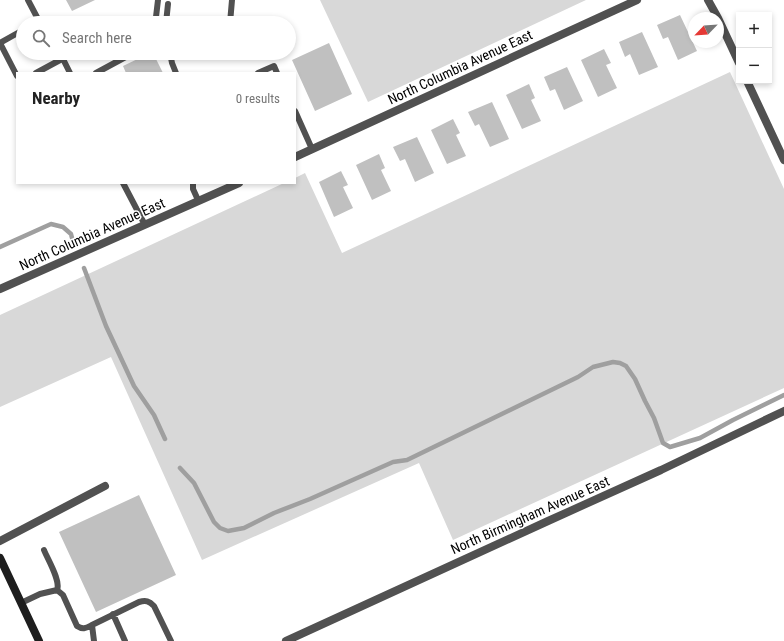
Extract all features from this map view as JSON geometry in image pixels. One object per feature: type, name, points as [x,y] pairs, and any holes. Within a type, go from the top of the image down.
[{"type":"main road","points":[[0,558],[39,641]]},
{"type":"street","name":"North Columbia Avenue East","points":[[296,157],[637,0]]},
{"type":"street","points":[[708,0],[715,12]]},
{"type":"street","points":[[724,31],[736,57]]},
{"type":"street","points":[[748,84],[784,160]]},
{"type":"street","name":"North Columbia Avenue East","points":[[0,289],[236,184]]},
{"type":"street","name":"North Birmingham Avenue East","points":[[286,641],[548,520],[661,470],[784,411]]},
{"type":"street","points":[[0,542],[105,486]]},
{"type":"lane","points":[[28,0],[36,16]]},
{"type":"lane","points":[[156,16],[158,0]]},
{"type":"lane","points":[[231,16],[232,0]]},
{"type":"lane","points":[[167,16],[168,4]]},
{"type":"lane","points":[[16,34],[0,43],[16,74]]},
{"type":"lane","points":[[38,72],[61,60]]},
{"type":"lane","points":[[64,60],[70,72]]},
{"type":"lane","points":[[98,72],[120,60]]},
{"type":"lane","points":[[171,60],[176,72]]},
{"type":"lane","points":[[260,72],[274,66],[277,72]]},
{"type":"lane","points":[[296,113],[312,149]]},
{"type":"lane","points":[[124,184],[145,225]]},
{"type":"lane","points":[[193,184],[193,189],[198,200]]},
{"type":"lane","points":[[44,550],[58,582],[57,590]]},
{"type":"lane","points":[[21,603],[40,594],[57,590]]},
{"type":"lane","points":[[57,590],[63,595],[77,626],[85,629],[139,602],[145,600],[150,602],[154,606],[171,641]]},
{"type":"lane","points":[[113,614],[126,641]]},
{"type":"lane","points":[[92,625],[94,641]]},
{"type":"shaded area","points":[[320,0],[586,0],[368,102]]},
{"type":"shaded area","points":[[730,72],[784,189],[784,388],[453,540],[419,463],[202,560],[111,357],[0,407],[0,315],[282,184],[296,184],[296,178],[305,173],[342,253]]},
{"type":"building","points":[[66,0],[95,0],[72,11]]},
{"type":"building","points":[[680,15],[688,32],[688,48],[696,48],[697,51],[678,60],[668,37],[663,39],[657,25]]},
{"type":"building","points":[[642,32],[658,67],[639,75],[630,54],[625,57],[619,42]]},
{"type":"building","points":[[329,43],[352,94],[315,111],[292,60],[296,60],[296,58]]},
{"type":"building","points":[[604,49],[611,63],[606,65],[617,88],[598,97],[581,60]]},
{"type":"building","points":[[135,60],[156,60],[162,72],[126,72],[123,66]]},
{"type":"building","points":[[567,67],[583,101],[564,110],[555,89],[550,91],[544,77]]},
{"type":"building","points":[[529,84],[535,98],[531,100],[541,121],[522,129],[506,95]]},
{"type":"building","points":[[492,102],[509,139],[490,147],[479,124],[475,126],[468,112]]},
{"type":"building","points":[[453,119],[460,133],[456,135],[466,156],[447,164],[431,130]]},
{"type":"building","points":[[417,137],[434,173],[415,182],[405,159],[400,161],[393,147]]},
{"type":"building","points":[[379,154],[385,168],[381,170],[391,191],[372,200],[356,165]]},
{"type":"building","points":[[341,171],[348,185],[343,187],[353,208],[334,217],[319,182]]},
{"type":"building","points":[[139,495],[176,575],[96,612],[59,532]]},
{"type":"waterway","points":[[0,247],[51,224],[63,227],[71,234],[72,238]]},
{"type":"waterway","points":[[84,268],[106,326],[134,386],[154,415],[165,439]]},
{"type":"waterway","points":[[180,468],[194,483],[214,522],[220,528],[228,531],[244,528],[274,513],[310,499],[393,462],[407,460],[578,377],[593,367],[613,362],[626,366],[635,379],[654,418],[663,443],[670,447],[700,438],[784,395]]}]
